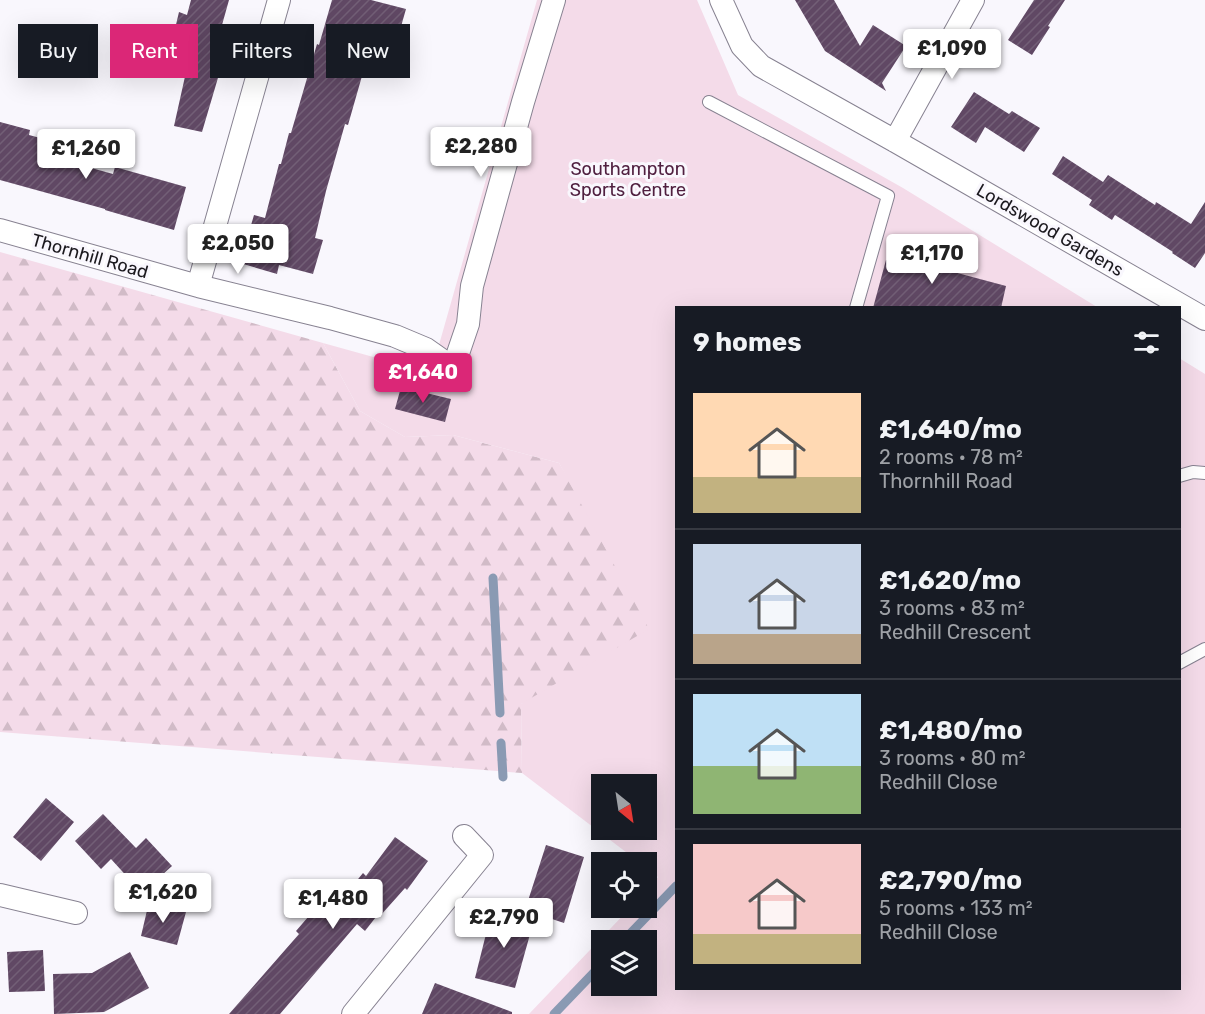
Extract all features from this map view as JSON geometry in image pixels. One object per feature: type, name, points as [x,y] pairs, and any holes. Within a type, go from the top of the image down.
[{"type":"street","points":[[198,286],[279,0]]},
{"type":"street","name":"Thornhill Road","points":[[0,230],[198,286],[395,336],[426,349],[453,368],[468,324],[472,286],[554,0]]},
{"type":"street","name":"Lordswood Gardens","points":[[721,0],[742,46],[761,66],[1205,319]]},
{"type":"street","points":[[896,141],[973,0]]},
{"type":"street","points":[[353,1014],[482,855],[464,836]]},
{"type":"street","points":[[0,895],[76,913]]},
{"type":"lane","points":[[709,102],[888,196],[857,306]]},
{"type":"lane","points":[[1181,475],[1193,472],[1205,473]]},
{"type":"lane","points":[[1181,662],[1205,650]]},
{"type":"green space","name":"Southampton Sports Centre","points":[[537,0],[697,0],[738,95],[903,188],[1095,306],[675,306],[675,990],[1181,990],[1181,359],[1205,374],[1205,1014],[529,1014],[591,949],[591,996],[657,996],[657,930],[609,930],[620,918],[657,918],[657,852],[626,852],[610,840],[657,840],[657,774],[591,774],[591,825],[522,773],[521,704],[649,629],[559,463],[453,435],[405,437],[360,411],[323,343],[431,373]]},
{"type":"green space","points":[[0,252],[323,343],[360,411],[405,437],[453,435],[559,463],[675,654],[675,656],[521,704],[522,773],[0,732]]},
{"type":"building","points":[[191,0],[229,0],[222,24],[210,24],[210,78],[218,78],[202,132],[174,126],[185,78],[198,78],[198,24],[176,24],[179,12],[187,15]]},
{"type":"building","points":[[332,0],[371,0],[406,9],[402,24],[326,24],[326,78],[361,78],[348,125],[345,124],[326,191],[315,238],[323,240],[313,274],[279,265],[277,274],[240,263],[254,215],[265,218],[279,164],[281,164],[307,78],[314,78],[314,54],[317,44],[319,45]]},
{"type":"building","points":[[795,0],[834,0],[860,46],[873,25],[906,46],[882,83],[886,91],[825,51]]},
{"type":"building","points":[[1034,0],[1065,0],[1032,55],[1008,40]]},
{"type":"building","points":[[974,92],[1009,114],[1012,111],[1040,128],[1024,152],[985,127],[976,143],[951,127]]},
{"type":"building","points":[[0,122],[30,130],[29,135],[63,144],[59,159],[113,174],[115,167],[186,187],[174,230],[0,180]]},
{"type":"building","points":[[1063,156],[1103,182],[1108,175],[1155,205],[1156,202],[1191,224],[1205,202],[1205,253],[1195,268],[1115,215],[1112,220],[1089,205],[1092,200],[1052,174]]},
{"type":"building","points":[[896,244],[927,254],[925,258],[952,266],[950,271],[1006,286],[1001,306],[874,306],[886,260],[892,262]]},
{"type":"building","points":[[401,387],[451,399],[445,422],[395,409]]},
{"type":"building","points":[[46,798],[74,822],[41,861],[13,837]]},
{"type":"building","points":[[103,814],[136,848],[146,838],[172,866],[142,893],[111,859],[101,869],[75,841]]},
{"type":"building","points":[[395,837],[428,861],[407,890],[405,888],[381,915],[379,913],[365,931],[357,924],[280,1014],[229,1014],[299,934],[296,931],[321,902],[332,911],[363,873],[366,876]]},
{"type":"building","points":[[546,845],[584,857],[564,923],[525,910]]},
{"type":"building","points":[[149,902],[186,912],[177,945],[141,936]]},
{"type":"building","points":[[492,910],[534,920],[515,988],[475,978]]},
{"type":"building","points":[[43,950],[45,991],[9,992],[7,952]]},
{"type":"building","points":[[130,952],[149,988],[104,1012],[54,1014],[53,974],[92,973]]},
{"type":"building","points":[[435,983],[512,1012],[512,1014],[422,1014]]},
{"type":"waterway","points":[[493,578],[500,713]]},
{"type":"waterway","points":[[501,743],[503,777]]},
{"type":"waterway","points":[[634,930],[675,887]]},
{"type":"waterway","points":[[554,1014],[591,975]]}]
